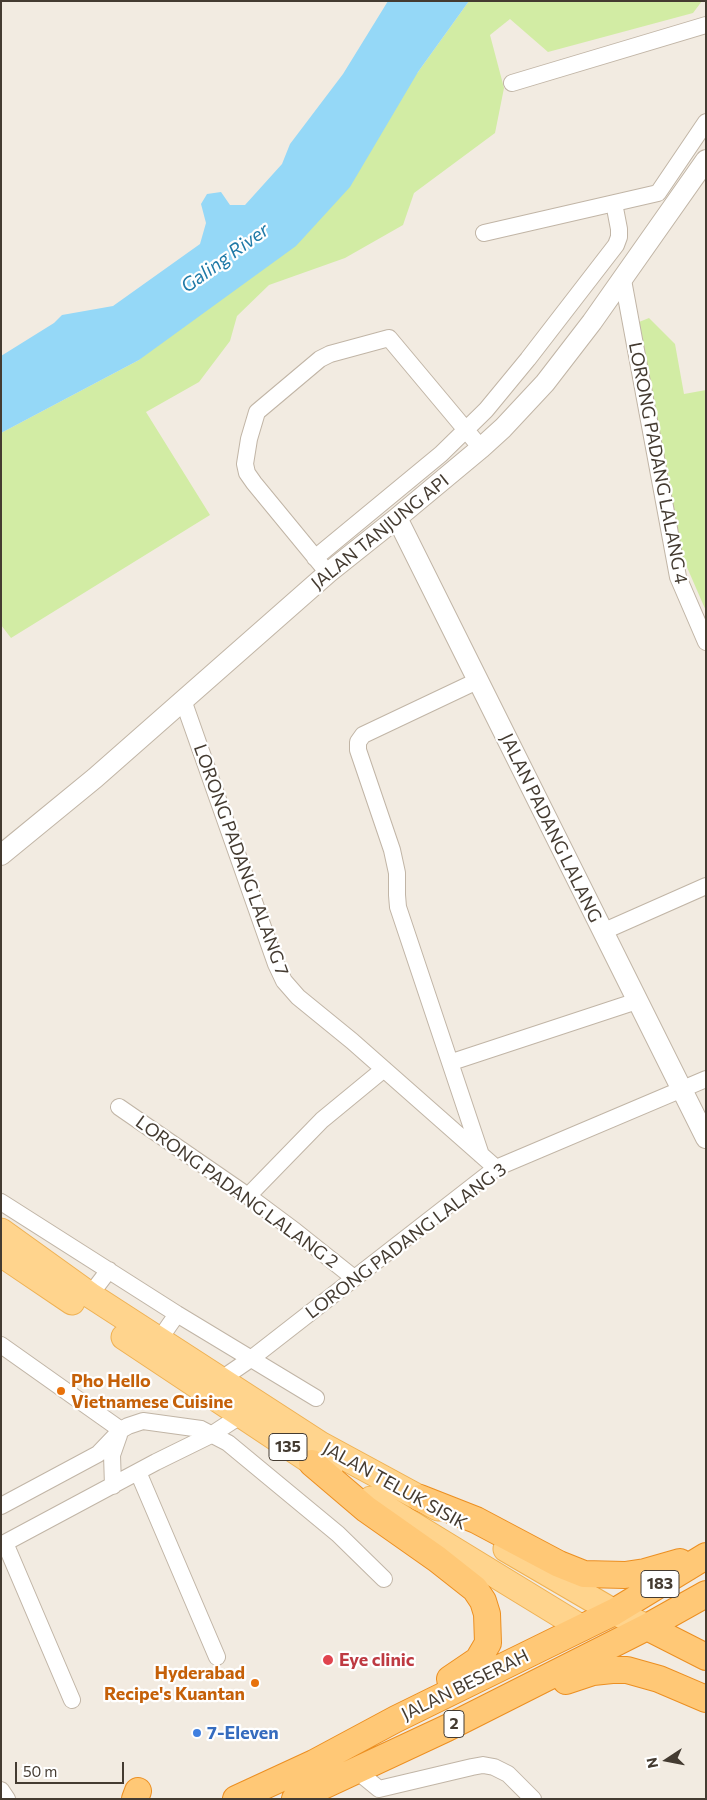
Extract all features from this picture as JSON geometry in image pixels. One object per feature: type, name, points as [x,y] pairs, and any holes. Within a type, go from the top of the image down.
[{"type":"highway","points":[[312,1463],[366,1509],[475,1588],[487,1614],[489,1628],[488,1643],[478,1660],[448,1681],[354,1729],[314,1763]]},
{"type":"highway","points":[[420,1498],[476,1520],[559,1564],[584,1574],[625,1575],[645,1572],[706,1554]]},
{"type":"highway","name":"183","points":[[614,1612],[706,1554]]},
{"type":"highway","name":"183","points":[[647,1627],[706,1594]]},
{"type":"highway","name":"JALAN BESERAH","points":[[236,1799],[314,1763],[396,1719],[614,1612]]},
{"type":"highway","points":[[647,1627],[706,1657]]},
{"type":"highway","name":"JALAN BESERAH","points":[[295,1799],[447,1728],[647,1627]]},
{"type":"highway","points":[[582,1628],[611,1646],[706,1692]]},
{"type":"highway","points":[[447,1728],[576,1677],[603,1671],[627,1670],[659,1679],[706,1699]]},
{"type":"main road","name":"JALAN TELUK SISIK","points":[[1,1231],[90,1295],[320,1444],[420,1498],[614,1612],[647,1627]]},
{"type":"main road","name":"JALAN TELUK SISIK","points":[[1,1254],[312,1463],[582,1628]]},
{"type":"street","points":[[512,83],[706,25]]},
{"type":"street","points":[[484,233],[658,193],[706,122]]},
{"type":"street","name":"JALAN TANJUNG API","points":[[1,855],[95,778],[328,573],[481,448],[523,408],[545,384],[623,280],[706,160]]},
{"type":"street","points":[[315,558],[441,454],[492,403],[616,245],[619,229],[614,203]]},
{"type":"street","name":"LORONG PADANG LALANG 4","points":[[623,280],[678,577],[706,642]]},
{"type":"street","points":[[572,303],[592,322]]},
{"type":"street","points":[[328,573],[247,473],[244,464],[256,412],[320,359],[330,354],[389,338],[481,448]]},
{"type":"street","name":"JALAN PADANG LALANG","points":[[397,518],[706,1138]]},
{"type":"street","points":[[477,681],[363,735],[358,742],[358,750],[394,854],[397,873],[396,895],[398,907],[452,1062],[482,1156]]},
{"type":"street","name":"LORONG PADANG LALANG 7","points":[[184,700],[276,964],[284,981],[298,997],[384,1069],[496,1168]]},
{"type":"street","points":[[602,932],[706,886]]},
{"type":"street","points":[[452,1062],[637,1001]]},
{"type":"street","points":[[248,1196],[322,1120],[384,1069]]},
{"type":"street","name":"LORONG PADANG LALANG 3","points":[[220,1380],[252,1358],[496,1168],[706,1079]]},
{"type":"street","name":"LORONG PADANG LALANG 2","points":[[119,1107],[295,1230],[354,1278]]},
{"type":"street","points":[[1,1202],[177,1314],[316,1398]]},
{"type":"street","points":[[90,1295],[109,1270]]},
{"type":"street","points":[[159,1340],[177,1314]]},
{"type":"street","points":[[1,1345],[121,1430]]},
{"type":"street","points":[[72,1700],[3,1544],[156,1462],[211,1435],[240,1416]]},
{"type":"street","points":[[1,1506],[98,1454],[121,1430],[128,1426],[143,1421],[201,1429],[228,1443],[323,1522],[384,1578]]},
{"type":"street","points":[[113,1486],[112,1455],[121,1430]]},
{"type":"street","points":[[138,1472],[216,1657]]},
{"type":"street","points":[[357,1771],[379,1790],[472,1767],[494,1767],[508,1774],[533,1799]]},
{"type":"street","points":[[1,1790],[7,1799]]},
{"type":"green space","points":[[469,1],[702,1],[693,13],[548,52],[510,19],[490,35],[504,88],[495,133],[414,193],[403,225],[345,258],[269,285],[237,316],[230,341],[199,382],[146,412],[210,515],[11,638],[1,625],[1,433],[139,360],[418,72]]},
{"type":"green space","points":[[649,318],[675,344],[684,394],[706,390],[706,611],[683,558],[639,322]]},
{"type":"water","name":"Galing River","points":[[388,1],[469,1],[418,72],[350,187],[296,246],[139,360],[1,433],[1,356],[54,323],[62,315],[113,306],[200,244],[206,223],[201,204],[207,194],[221,192],[230,205],[245,205],[282,164],[290,144],[343,74]]},
{"type":"place","name":"Pho Hello Vietnamese Cuisine","points":[[61,1391]]},
{"type":"place","name":"Eye clinic","points":[[328,1660]]},
{"type":"place","name":"Hyderabad Recipe's Kuantan","points":[[255,1683]]},
{"type":"place","name":"7-Eleven","points":[[197,1733]]}]
